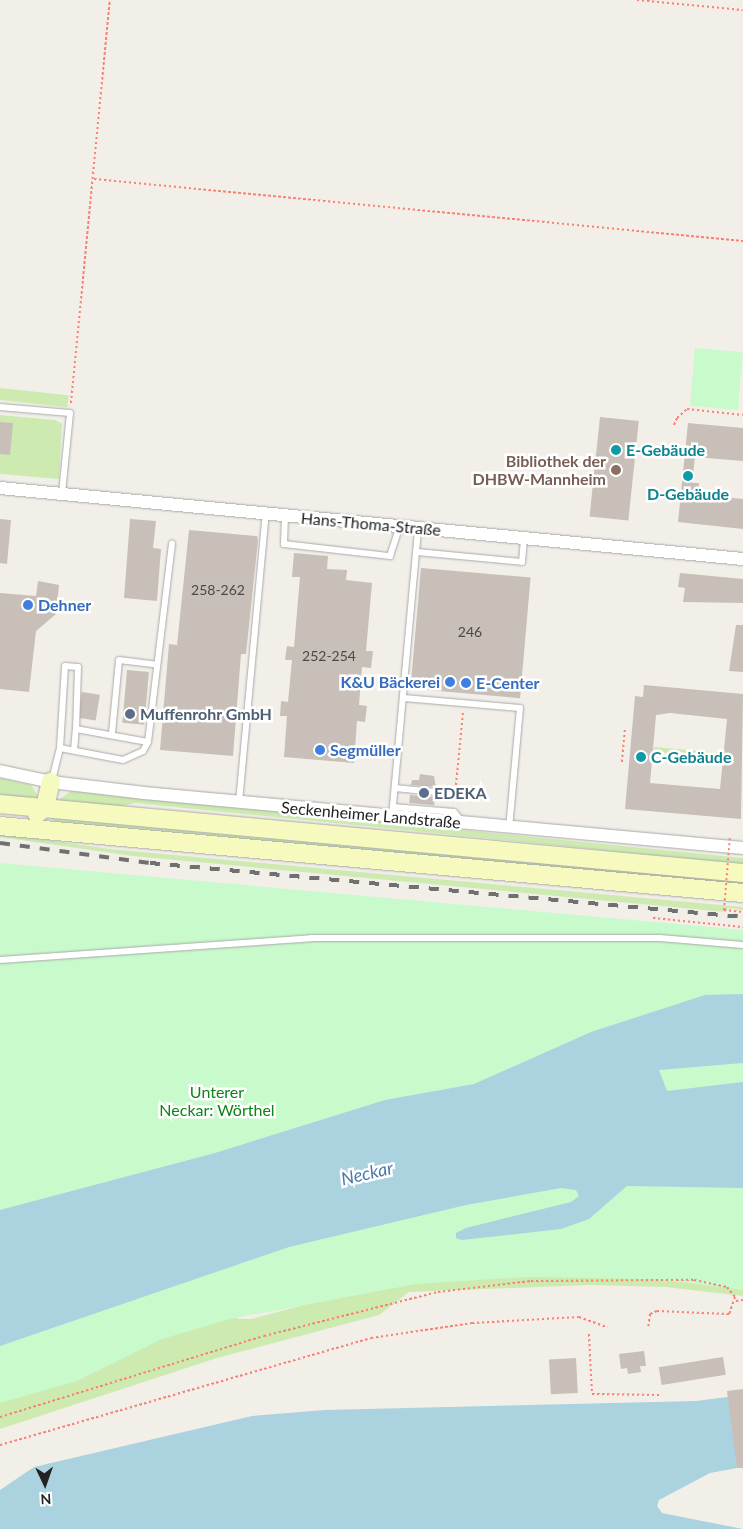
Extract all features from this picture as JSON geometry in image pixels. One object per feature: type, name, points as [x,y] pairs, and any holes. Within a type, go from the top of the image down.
[{"type":"main road","points":[[0,825],[26,820],[45,807],[51,782]]},
{"type":"main road","name":"Seckenheimer Landstraße","points":[[0,804],[743,873]]},
{"type":"main road","points":[[0,825],[743,893]]},
{"type":"street","name":"Hans-Thoma-Straße","points":[[0,488],[743,559]]},
{"type":"street","name":"Seckenheimer Landstraße","points":[[0,770],[51,782],[239,802],[392,812],[509,828],[743,848]]},
{"type":"lane","points":[[0,407],[70,413],[62,493]]},
{"type":"lane","points":[[239,802],[266,513]]},
{"type":"lane","points":[[285,515],[284,544],[390,556],[400,526]]},
{"type":"lane","points":[[392,812],[404,698],[418,528]]},
{"type":"lane","points":[[417,552],[522,562],[524,538]]},
{"type":"lane","points":[[60,748],[123,760],[143,751],[148,742],[172,543]]},
{"type":"lane","points":[[112,733],[119,660],[157,665]]},
{"type":"lane","points":[[51,782],[60,748],[65,666],[78,667],[74,750]]},
{"type":"lane","points":[[404,698],[520,708],[509,828]]},
{"type":"lane","points":[[76,729],[112,733],[148,742]]},
{"type":"lane","points":[[395,788],[456,794]]},
{"type":"lane","points":[[0,960],[311,938],[660,938],[743,945]]},
{"type":"path","points":[[70,413],[110,0]]},
{"type":"path","points":[[637,0],[743,10]]},
{"type":"path","points":[[94,179],[743,241]]},
{"type":"path","points":[[674,425],[676,418],[688,409],[743,415]]},
{"type":"path","points":[[456,794],[464,703]]},
{"type":"path","points":[[622,762],[625,729]]},
{"type":"path","points":[[730,836],[724,910],[743,912]]},
{"type":"path","points":[[654,918],[743,927]]},
{"type":"path","points":[[0,1417],[264,1336],[438,1292],[531,1281],[694,1280],[728,1287],[736,1300]]},
{"type":"path","points":[[736,1300],[743,1300]]},
{"type":"path","points":[[648,1328],[650,1314],[657,1311],[729,1314],[736,1300]]},
{"type":"path","points":[[0,1444],[371,1338],[472,1323],[579,1317],[599,1321],[607,1328]]},
{"type":"path","points":[[589,1334],[592,1394],[659,1394]]},
{"type":"green space","points":[[695,348],[743,352],[738,410],[690,406]]},
{"type":"green space","points":[[0,388],[69,395],[67,407],[0,400]]},
{"type":"green space","points":[[0,415],[55,420],[62,424],[59,479],[0,474]]},
{"type":"green space","points":[[654,747],[723,753],[723,757],[653,752]]},
{"type":"green space","points":[[0,778],[31,785],[40,799],[0,798]]},
{"type":"green space","points":[[71,791],[743,858],[743,864],[135,803],[116,807],[57,801]]},
{"type":"green space","points":[[48,816],[743,880],[743,885],[56,823]]},
{"type":"green space","points":[[0,833],[109,849],[743,907],[743,910],[727,908],[726,912],[133,856],[0,837]]},
{"type":"green space","name":"Unterer Neckar: Wörthel","points":[[0,863],[743,930],[743,1290],[655,1279],[527,1277],[416,1284],[230,1319],[162,1339],[77,1381],[0,1403]]},
{"type":"green space","points":[[743,1188],[743,1296],[665,1287],[588,1285],[409,1292],[379,1315],[217,1358],[0,1429],[0,1346],[232,1309],[238,1319],[251,1319]]},
{"type":"water","name":"Neckar","points":[[743,994],[743,1063],[659,1070],[667,1091],[743,1082],[743,1188],[627,1186],[589,1219],[561,1229],[462,1240],[456,1238],[456,1233],[466,1228],[571,1202],[579,1196],[576,1190],[561,1188],[466,1205],[289,1247],[0,1346],[0,1210],[215,1153],[385,1100],[474,1084],[591,1032],[705,995]]},
{"type":"water","points":[[743,1395],[743,1467],[710,1473],[659,1500],[657,1506],[662,1513],[743,1529],[0,1529],[0,1490],[34,1467],[252,1416],[325,1410],[696,1401]]},
{"type":"building","name":"E-Gebäude","points":[[600,417],[639,421],[628,521],[590,516]]},
{"type":"building","points":[[0,422],[13,423],[10,455],[0,454]]},
{"type":"building","name":"D-Gebäude","points":[[688,423],[743,428],[743,461],[695,457],[692,483],[699,483],[698,495],[743,499],[743,529],[678,522]]},
{"type":"building","points":[[0,519],[11,520],[7,564],[0,563]]},
{"type":"building","points":[[130,519],[156,521],[153,548],[161,549],[157,601],[124,598]]},
{"type":"building","points":[[189,530],[257,536],[258,540],[246,654],[241,654],[233,756],[160,750],[169,644],[177,645]]},
{"type":"building","points":[[294,553],[328,556],[327,569],[347,570],[346,580],[372,583],[366,651],[373,651],[371,668],[362,667],[359,705],[367,706],[365,722],[357,721],[354,763],[284,757],[287,716],[280,716],[281,701],[288,702],[292,660],[285,660],[287,646],[294,647],[300,577],[292,577]]},
{"type":"building","points":[[421,568],[531,578],[520,698],[410,689]]},
{"type":"building","points":[[680,573],[743,579],[743,603],[683,602],[685,588],[678,587]]},
{"type":"building","name":"Dehner","points":[[38,581],[59,585],[56,614],[36,631],[29,692],[0,689],[0,593],[36,596]]},
{"type":"building","points":[[736,625],[743,625],[743,672],[729,671]]},
{"type":"building","points":[[127,670],[149,672],[144,725],[122,723]]},
{"type":"building","points":[[644,685],[743,694],[741,819],[625,809],[635,696],[643,697]],"holes":[[[670,713],[727,719],[720,789],[650,783],[656,715]]]},
{"type":"building","points":[[82,692],[100,695],[96,720],[78,718]]},
{"type":"building","points":[[420,774],[434,776],[436,787],[411,785],[412,780],[419,780]]},
{"type":"building","points":[[410,795],[435,797],[434,805],[409,803]]},
{"type":"building","points":[[644,1351],[646,1366],[640,1366],[641,1372],[628,1374],[627,1368],[621,1369],[619,1354]]},
{"type":"building","points":[[723,1357],[726,1375],[662,1385],[659,1367]]},
{"type":"building","points":[[576,1358],[578,1393],[551,1394],[549,1359]]},
{"type":"building","points":[[743,1389],[743,1468],[737,1468],[727,1391]]},
{"type":"railway","points":[[0,843],[150,863],[743,917]]},
{"type":"place","name":"E-Gebäude","points":[[616,450]]},
{"type":"place","name":"Bibliothek der DHBW-Mannheim","points":[[616,470]]},
{"type":"place","name":"D-Gebäude","points":[[688,476]]},
{"type":"place","name":"Dehner","points":[[28,605]]},
{"type":"place","name":"K&U Bäckerei","points":[[450,682]]},
{"type":"place","name":"E-Center","points":[[466,683]]},
{"type":"place","name":"Muffenrohr GmbH","points":[[130,714]]},
{"type":"place","name":"Segmüller","points":[[320,750]]},
{"type":"place","name":"C-Gebäude","points":[[641,757]]},
{"type":"place","name":"EDEKA","points":[[424,793]]}]
